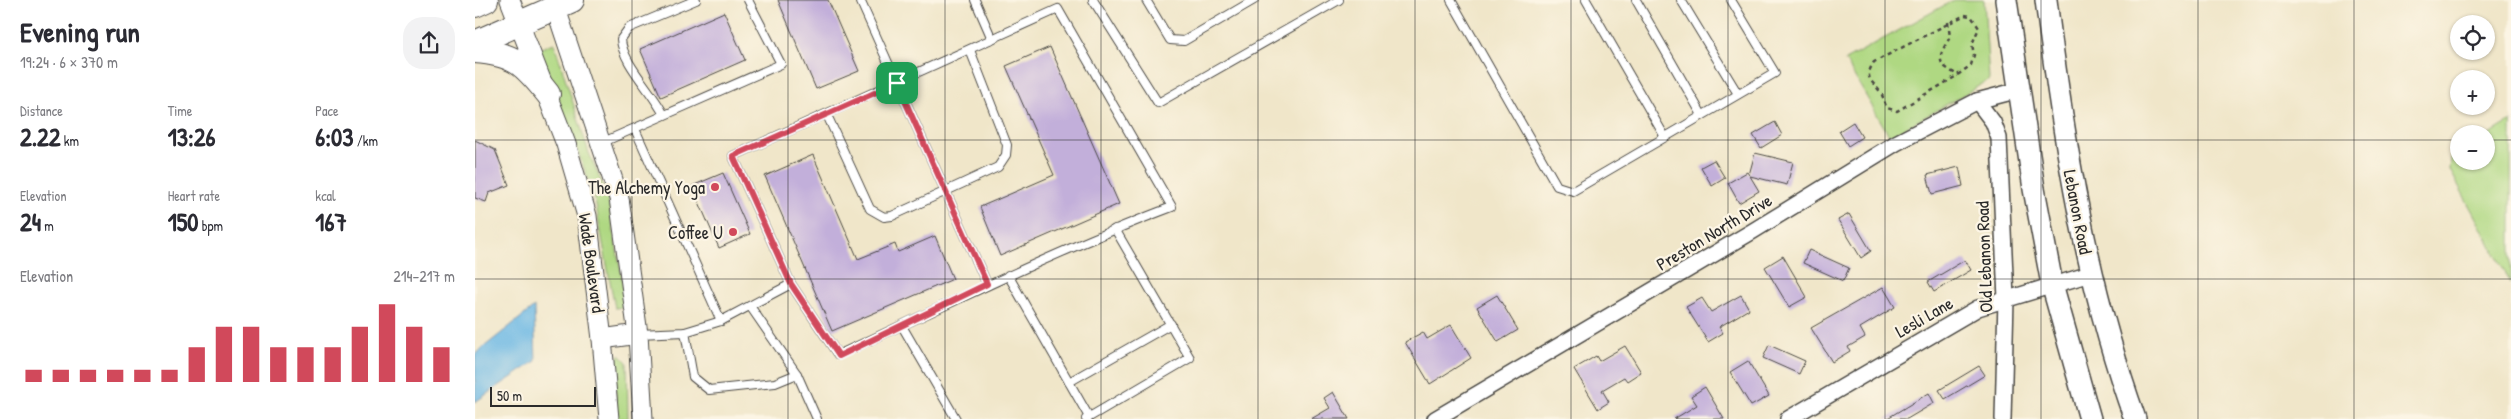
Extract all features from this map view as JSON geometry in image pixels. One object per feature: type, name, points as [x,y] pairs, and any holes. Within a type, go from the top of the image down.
[{"type":"main road","points":[[475,5],[487,0]]},
{"type":"main road","points":[[2006,0],[2034,189],[2052,284],[2091,419]]},
{"type":"main road","name":"Lebanon Road","points":[[2046,0],[2071,180],[2090,274],[2118,372],[2135,419]]},
{"type":"main road","points":[[475,42],[519,23],[560,2]]},
{"type":"main road","points":[[475,52],[492,52],[512,58],[526,67],[548,94]]},
{"type":"street","name":"Wade Boulevard","points":[[510,0],[566,144],[587,216],[602,339],[609,419]]},
{"type":"street","name":"Wade Boulevard","points":[[560,2],[599,143],[619,198],[638,334],[643,419]]},
{"type":"street","name":"Preston North Drive","points":[[1435,419],[1753,231],[1896,143],[1977,101],[2019,90]]},
{"type":"street","name":"Old Lebanon Road","points":[[1977,101],[1993,122],[1999,138],[2006,299],[2003,419]]},
{"type":"street","name":"Lesli Lane","points":[[1788,419],[1978,308],[2090,274]]},
{"type":"street","points":[[602,339],[638,334]]},
{"type":"lane","points":[[671,0],[674,9]]},
{"type":"lane","points":[[665,115],[659,103],[623,54],[621,39],[629,28],[696,0]]},
{"type":"lane","points":[[599,143],[781,64],[748,0]]},
{"type":"lane","points":[[860,0],[987,284]]},
{"type":"lane","points":[[975,0],[992,40]]},
{"type":"lane","points":[[1093,0],[1158,103],[1339,0]]},
{"type":"lane","points":[[1146,0],[1170,40],[1184,41],[1255,0]]},
{"type":"lane","points":[[1451,0],[1557,186],[1573,191],[1775,73],[1731,0]]},
{"type":"lane","points":[[1586,0],[1665,137]]},
{"type":"lane","points":[[1636,0],[1702,115]]},
{"type":"lane","points":[[1681,0],[1738,94]]},
{"type":"lane","points":[[1058,9],[1172,207],[1115,229],[987,284],[839,356],[791,284],[733,156],[970,50],[1058,9]]},
{"type":"lane","points":[[827,115],[870,209],[877,215],[884,217],[892,216],[998,167],[1006,155],[1007,145],[970,50]]},
{"type":"lane","points":[[635,129],[721,321]]},
{"type":"lane","points":[[1008,275],[1088,418],[1190,358],[1115,229]]},
{"type":"lane","points":[[638,334],[685,332],[721,321],[791,284]]},
{"type":"lane","points":[[750,306],[797,374],[817,419]]},
{"type":"lane","points":[[1069,382],[1171,324]]},
{"type":"lane","points":[[902,326],[956,419]]},
{"type":"lane","points":[[685,332],[693,377],[709,390],[775,383],[797,374]]},
{"type":"path","points":[[1959,16],[1971,16],[1979,28],[1972,44],[1973,60],[1971,66],[1958,76],[1897,111],[1887,108],[1880,92],[1872,84],[1869,77],[1869,70],[1874,62],[1948,22],[1959,16]]},
{"type":"path","points":[[1948,22],[1950,38],[1942,49],[1941,58],[1946,68],[1958,76]]},
{"type":"green space","points":[[1954,0],[1984,0],[1989,80],[1890,137],[1845,60]]},
{"type":"green space","points":[[554,43],[589,153],[607,195],[622,278],[624,307],[615,308],[594,195],[539,49]]},
{"type":"green space","points":[[2511,121],[2511,283],[2450,170],[2495,170],[2495,131]]},
{"type":"green space","points":[[620,355],[627,362],[628,419],[617,419],[614,362]]},
{"type":"water","points":[[534,307],[536,361],[475,402],[475,354]]},
{"type":"building","points":[[778,0],[828,0],[859,71],[816,89]]},
{"type":"building","points":[[724,12],[745,60],[661,97],[640,49]]},
{"type":"building","points":[[1050,47],[1119,204],[1000,256],[980,207],[1054,175],[1006,66]]},
{"type":"building","points":[[1775,122],[1782,135],[1761,148],[1753,135]]},
{"type":"building","points":[[1853,122],[1862,137],[1848,146],[1839,131]]},
{"type":"building","points":[[475,140],[495,150],[509,185],[489,193],[486,202],[475,198]]},
{"type":"building","points":[[1755,153],[1793,162],[1787,185],[1750,176],[1759,191],[1739,203],[1728,183],[1747,172],[1749,175]]},
{"type":"building","points":[[813,155],[858,259],[895,244],[898,252],[935,236],[953,279],[832,331],[765,176]]},
{"type":"building","points":[[1714,160],[1725,178],[1712,186],[1701,167]]},
{"type":"building","points":[[1959,167],[1963,186],[1932,194],[1927,175]]},
{"type":"building","points":[[723,173],[750,234],[719,248],[692,186]]},
{"type":"building","points":[[1849,214],[1871,251],[1861,258],[1838,220]]},
{"type":"building","points":[[1809,250],[1849,268],[1843,281],[1803,263]]},
{"type":"building","points":[[1783,256],[1807,297],[1789,307],[1765,267]]},
{"type":"building","points":[[1965,260],[1971,270],[1934,292],[1928,282]]},
{"type":"building","points":[[1883,287],[1895,307],[1860,328],[1865,337],[1848,347],[1850,351],[1832,362],[1811,328]]},
{"type":"building","points":[[1497,295],[1518,330],[1498,342],[1477,307]]},
{"type":"building","points":[[1741,295],[1749,309],[1719,327],[1723,333],[1708,342],[1686,307],[1702,298],[1711,312]]},
{"type":"building","points":[[1451,325],[1471,358],[1430,384],[1405,342],[1423,332],[1427,339]]},
{"type":"building","points":[[1769,345],[1805,361],[1799,374],[1763,358]]},
{"type":"building","points":[[1625,346],[1641,372],[1627,381],[1624,377],[1602,390],[1609,402],[1598,409],[1574,369],[1596,356],[1599,361]]},
{"type":"building","points":[[1748,361],[1769,396],[1751,406],[1730,372]]},
{"type":"building","points":[[1979,366],[1985,375],[1945,399],[1939,390]]},
{"type":"building","points":[[1705,387],[1724,419],[1674,419],[1697,405],[1691,396]]},
{"type":"building","points":[[1333,392],[1349,419],[1311,419],[1330,408],[1324,398]]},
{"type":"building","points":[[1929,393],[1934,403],[1907,419],[1886,419]]},
{"type":"place","name":"The Alchemy Yoga","points":[[715,187]]},
{"type":"place","name":"Coffee U","points":[[733,232]]},
{"type":"route","points":[[897,83],[987,284],[839,356],[791,284],[733,156],[897,83]]}]
